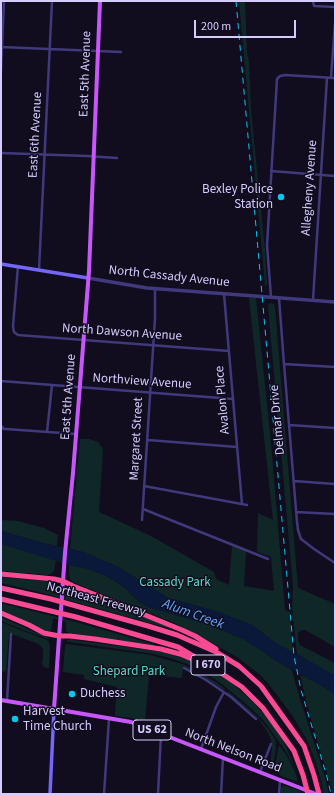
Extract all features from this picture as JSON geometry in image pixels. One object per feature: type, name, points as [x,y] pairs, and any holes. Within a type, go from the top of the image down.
[{"type":"highway","points":[[1,574],[63,581],[188,633],[216,649],[235,663]]},
{"type":"highway","name":"Northeast Freeway","points":[[1,588],[61,602],[177,635],[216,652],[235,663],[261,686],[304,746],[314,775],[318,793]]},
{"type":"highway","name":"Northeast Freeway","points":[[1,599],[76,617],[178,647],[215,669],[242,687],[263,708],[294,751],[308,794]]},
{"type":"highway","points":[[1,613],[44,633],[161,649],[180,654],[208,665]]},
{"type":"main road","name":"East 5th Avenue","points":[[50,794],[63,572],[73,473],[88,278],[100,1]]},
{"type":"main road","name":"North Cassady Avenue","points":[[1,264],[88,278]]},
{"type":"main road","name":"North Nelson Road","points":[[1,700],[131,722],[260,773],[318,793]]},
{"type":"street","points":[[1,71],[4,1]]},
{"type":"street","name":"East 6th Avenue","points":[[39,270],[52,1]]},
{"type":"street","points":[[313,1],[314,6],[335,7]]},
{"type":"street","name":"Allegheny Avenue","points":[[312,300],[329,78],[335,23]]},
{"type":"street","points":[[2,47],[121,52]]},
{"type":"street","points":[[271,297],[267,245],[276,81],[278,77],[285,75],[335,78]]},
{"type":"street","points":[[1,153],[117,158]]},
{"type":"street","points":[[271,171],[335,176]]},
{"type":"street","name":"North Dawson Avenue","points":[[18,266],[13,326],[14,332],[18,335],[229,351]]},
{"type":"street","name":"North Cassady Avenue","points":[[88,278],[155,288],[335,302]]},
{"type":"street","name":"Margaret Street","points":[[142,520],[148,440],[155,288]]},
{"type":"street","name":"Avalon Place","points":[[224,294],[242,504]]},
{"type":"street","name":"Delmar Drive","points":[[279,298],[298,530],[301,539],[335,563]]},
{"type":"street","points":[[284,364],[335,367]]},
{"type":"street","name":"Northview Avenue","points":[[1,381],[233,399]]},
{"type":"street","points":[[47,432],[52,385]]},
{"type":"street","points":[[289,425],[335,428]]},
{"type":"street","points":[[1,427],[6,429],[76,434]]},
{"type":"street","points":[[148,440],[237,447]]},
{"type":"street","points":[[294,481],[335,484]]},
{"type":"street","points":[[144,486],[247,504]]},
{"type":"street","points":[[143,509],[268,559]]},
{"type":"street","points":[[296,512],[335,514]]},
{"type":"street","points":[[7,701],[11,634]]},
{"type":"street","points":[[184,668],[231,696],[256,719]]},
{"type":"street","points":[[201,750],[216,707],[224,692]]},
{"type":"street","points":[[104,794],[109,718]]},
{"type":"street","points":[[158,794],[161,734]]},
{"type":"street","points":[[260,773],[271,744]]},
{"type":"street","points":[[221,794],[223,758]]},
{"type":"street","points":[[279,794],[280,780]]},
{"type":"green space","points":[[239,1],[245,1],[251,110],[265,250],[266,286],[265,285]]},
{"type":"green space","name":"Cassady Park","points":[[249,298],[256,298],[271,443],[285,610],[290,612],[293,653],[277,644],[252,625],[215,611],[168,598],[118,567],[83,552],[70,549],[80,439],[89,439],[98,442],[103,449],[99,512],[151,536],[214,572],[216,579],[229,585],[232,546],[246,551],[244,586],[274,591],[271,557],[257,552],[258,513],[273,520]]},
{"type":"green space","points":[[271,303],[274,304],[275,307],[298,588],[335,604],[335,647],[305,630],[301,630],[298,633],[298,640],[300,645],[335,663],[335,676],[297,654],[292,608],[293,586],[268,307]]},
{"type":"green space","points":[[1,520],[18,521],[44,528],[58,535],[57,546],[1,531]]},
{"type":"green space","points":[[1,540],[57,555],[54,571],[48,575],[1,571]]},
{"type":"green space","points":[[69,565],[90,569],[110,578],[125,588],[138,601],[148,607],[207,624],[243,639],[292,670],[329,794],[324,793],[315,760],[307,740],[292,715],[267,682],[259,674],[237,657],[170,621],[72,582],[69,575]]},
{"type":"green space","points":[[1,577],[54,582],[54,593],[67,597],[67,589],[72,588],[171,627],[171,629],[39,592],[1,583]]},
{"type":"green space","points":[[1,603],[76,622],[153,645],[70,633],[66,631],[66,622],[53,618],[51,631],[47,631],[1,611]]},
{"type":"green space","points":[[1,617],[47,636],[49,639],[1,621]]},
{"type":"green space","points":[[1,622],[47,640],[50,647],[49,668],[44,667],[42,663],[43,649],[41,646],[9,633],[6,672],[1,671]]},
{"type":"green space","points":[[73,638],[73,640],[165,652],[195,662],[213,671],[233,684],[252,701],[270,721],[285,744],[297,773],[287,753],[264,721],[222,684],[210,676],[195,667],[154,654],[66,641]]},
{"type":"green space","name":"Shepard Park","points":[[66,644],[150,655],[175,662],[201,673],[225,689],[224,690],[196,672],[183,668],[182,678],[149,675],[144,724],[131,718],[115,716],[117,687],[84,679],[84,675],[63,672]]},
{"type":"green space","points":[[300,675],[332,692],[335,696],[335,794],[333,794],[309,712]]},
{"type":"green space","points":[[228,691],[256,715],[275,739],[276,748],[273,766],[270,764],[272,748],[271,739],[267,731],[257,717],[227,693]]},
{"type":"green space","points":[[279,745],[287,756],[298,782],[279,774],[275,766]]},
{"type":"green space","points":[[283,785],[300,791],[300,794],[281,794],[281,788]]},
{"type":"water","name":"Alum Creek","points":[[1,531],[43,543],[83,552],[118,567],[168,598],[215,611],[252,625],[277,644],[335,676],[335,696],[332,692],[281,664],[243,639],[207,624],[148,607],[138,601],[125,588],[110,578],[90,569],[69,565],[1,544]]},
{"type":"railway","points":[[236,1],[294,656],[301,690],[331,794]]},
{"type":"place","name":"Bexley Police Station","points":[[281,197]]},
{"type":"place","name":"Duchess","points":[[72,694]]},
{"type":"place","name":"Harvest Time Church","points":[[15,719]]}]
